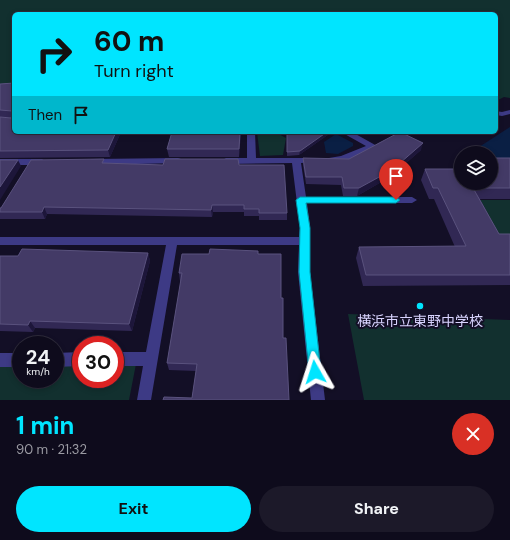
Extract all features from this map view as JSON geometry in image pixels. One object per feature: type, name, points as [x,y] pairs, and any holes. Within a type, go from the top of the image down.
[{"type":"street","points":[[498,113],[510,112]]},
{"type":"street","points":[[251,134],[252,161]]},
{"type":"street","points":[[220,161],[296,161],[343,159],[373,146],[349,134]]},
{"type":"street","points":[[86,162],[188,161]]},
{"type":"street","points":[[296,161],[305,241],[304,272],[318,400]]},
{"type":"street","points":[[0,162],[54,162]]},
{"type":"street","points":[[23,174],[30,162]]},
{"type":"street","points":[[300,200],[412,200]]},
{"type":"street","points":[[0,241],[305,241]]},
{"type":"street","points":[[144,400],[172,241]]},
{"type":"street","points":[[124,359],[151,359]]},
{"type":"street","points":[[0,360],[12,360]]},
{"type":"green space","points":[[0,0],[510,0],[510,98],[504,97],[498,100],[498,12],[12,12],[12,85],[0,84]]},
{"type":"green space","points":[[257,134],[279,134],[286,138],[283,155],[260,156]]},
{"type":"green space","points":[[473,200],[510,200],[510,240],[494,240]]},
{"type":"green space","points":[[348,314],[510,320],[510,400],[364,400]]},
{"type":"green space","points":[[136,364],[129,400],[0,400],[0,366],[12,366],[12,388],[64,388],[64,366],[72,365],[72,388],[124,388],[124,365]]},
{"type":"water","points":[[510,127],[510,165],[508,166],[498,161],[498,146],[481,146]]},
{"type":"water","points":[[336,134],[353,143],[353,146],[338,154],[326,153],[324,142]]},
{"type":"building","points":[[12,83],[12,111],[0,110],[0,84]]},
{"type":"building","points":[[12,116],[12,134],[115,134],[108,150],[0,151],[0,117],[11,118]]},
{"type":"building","points":[[171,134],[240,134],[239,149],[167,149]]},
{"type":"building","points":[[287,134],[324,134],[300,151],[287,152]]},
{"type":"building","points":[[396,134],[404,134],[423,143],[392,170],[359,188],[344,188],[342,177],[306,177],[303,158],[349,159]]},
{"type":"building","points":[[498,158],[510,158],[510,188],[498,188]]},
{"type":"building","points":[[104,159],[102,163],[163,165],[165,159],[238,159],[239,165],[284,165],[287,213],[259,213],[259,209],[244,209],[244,205],[212,205],[211,210],[44,207],[42,212],[0,212],[0,208],[31,160]]},
{"type":"building","points":[[0,160],[18,160],[0,187]]},
{"type":"building","points":[[425,169],[454,169],[454,190],[474,190],[499,234],[510,234],[510,275],[366,275],[359,247],[466,246],[438,188],[433,188]]},
{"type":"building","points":[[22,249],[148,253],[129,324],[30,321],[28,325],[0,324],[0,256],[18,256]]},
{"type":"building","points":[[210,249],[258,251],[258,254],[281,254],[283,338],[286,338],[289,400],[163,400],[164,397],[192,398],[197,364],[167,363],[182,273],[179,273],[182,254],[209,254]]},
{"type":"place","name":"横浜市立東野中学校","points":[[420,306]]},
{"type":"route","points":[[315,372],[304,272],[305,228],[300,200],[396,200]]}]
